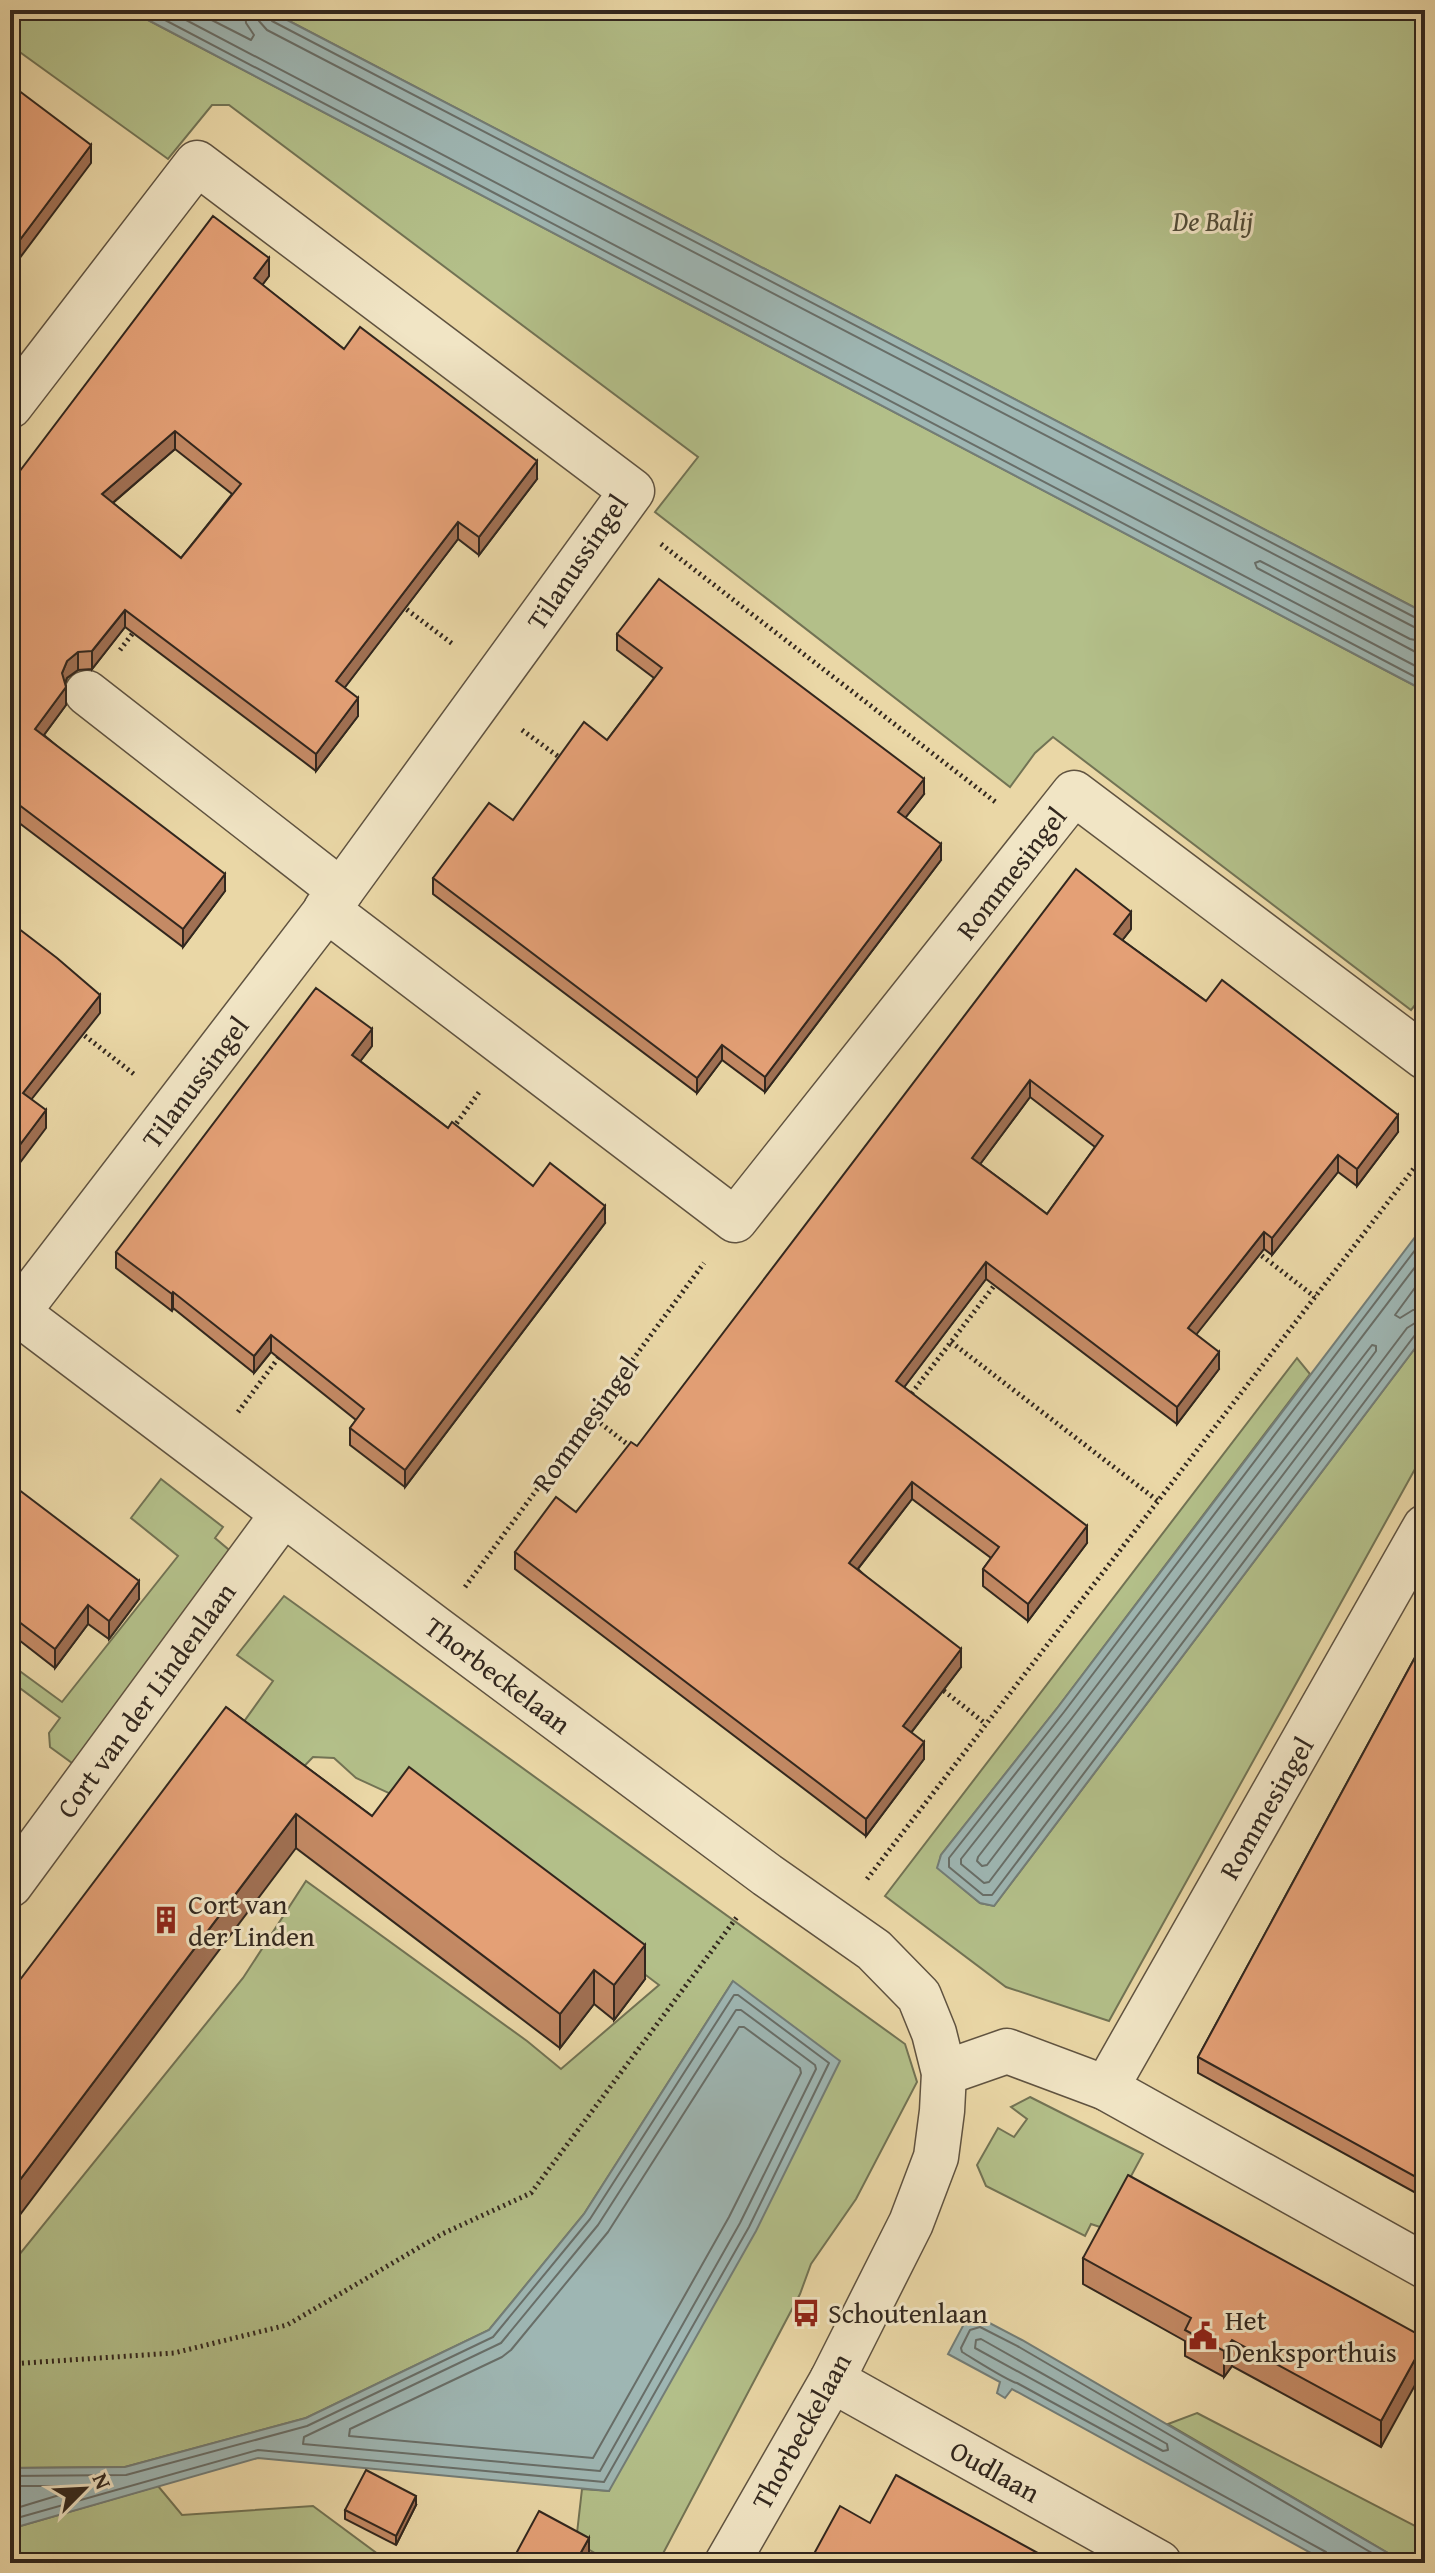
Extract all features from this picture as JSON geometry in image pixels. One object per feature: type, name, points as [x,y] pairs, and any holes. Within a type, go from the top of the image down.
[{"type":"street","name":"Tilanussingel","points":[[10,406],[197,163],[632,491],[334,900],[176,1107],[14,1310]]},
{"type":"street","points":[[87,693],[512,1049],[735,1220]]},
{"type":"street","name":"Rommesingel","points":[[735,1220],[1074,793],[1425,1057]]},
{"type":"street","name":"Thorbeckelaan","points":[[14,1310],[435,1628],[767,1875],[874,1950],[919,1996],[934,2033],[944,2073],[936,2157],[911,2223],[832,2380],[727,2563]]},
{"type":"street","name":"Cort van der Lindenlaan","points":[[10,1885],[283,1514]]},
{"type":"street","name":"Rommesingel","points":[[1106,2088],[1425,1527]]},
{"type":"street","points":[[944,2073],[1007,2051],[1106,2088],[1425,2266]]},
{"type":"street","name":"Oudlaan","points":[[832,2380],[1159,2563]]},
{"type":"path","points":[[618,511],[1040,837]]},
{"type":"path","points":[[396,601],[568,764]]},
{"type":"path","points":[[87,693],[143,620]]},
{"type":"path","points":[[69,1024],[176,1107]]},
{"type":"path","points":[[445,1138],[512,1049]]},
{"type":"path","points":[[835,1921],[1425,1154]]},
{"type":"path","name":"Rommesingel","points":[[435,1628],[735,1220]]},
{"type":"path","points":[[1254,1250],[1315,1297]]},
{"type":"path","points":[[904,1403],[1006,1269]]},
{"type":"path","points":[[205,1455],[291,1341]]},
{"type":"path","points":[[951,1342],[1158,1501]]},
{"type":"path","points":[[591,1416],[638,1453]]},
{"type":"path","points":[[938,1686],[986,1724]]},
{"type":"path","points":[[10,2364],[174,2353],[287,2325],[442,2234],[531,2193],[767,1875]]},
{"type":"green space","points":[[10,10],[129,10],[1425,691],[1425,993],[1411,1010],[1053,737],[1035,753],[1010,787],[655,512],[698,457],[229,105],[212,105],[168,159],[10,45]]},
{"type":"green space","name":"De Balij","points":[[268,10],[1425,10],[1425,613]]},
{"type":"green space","points":[[1425,1335],[1425,1451],[1109,2021],[1006,1987],[885,1896],[1297,1358],[1310,1374],[1058,1707],[941,1855],[938,1868],[980,1903],[994,1906]]},
{"type":"green space","points":[[161,1479],[223,1527],[215,1538],[241,1560],[79,1768],[50,1747],[49,1733],[60,1718],[21,1689],[10,1703],[10,1664],[62,1702],[178,1556],[131,1518]]},
{"type":"green space","points":[[284,1596],[905,2044],[917,2082],[856,2199],[811,2264],[800,2294],[658,2563],[612,2563],[576,2542],[582,2489],[609,2491],[733,1981],[584,2214],[489,2330],[306,2418],[125,2467],[10,2468],[10,2266],[243,1978],[306,1881],[561,2069],[659,1985],[426,1810],[356,1778],[334,1758],[313,1757],[289,1782],[230,1741],[273,1681],[237,1655]]},
{"type":"green space","points":[[1030,2097],[1143,2154],[1103,2228],[1091,2224],[1085,2236],[986,2186],[977,2165],[998,2128],[1014,2137],[1027,2119],[1011,2107]]},
{"type":"green space","points":[[1197,2413],[1425,2531],[1425,2563],[1405,2563],[1168,2424]]},
{"type":"green space","points":[[158,2486],[182,2515],[313,2506],[390,2563],[10,2563],[10,2529]]},
{"type":"water","points":[[129,10],[268,10],[1425,613],[1425,691]]},
{"type":"water","points":[[1425,1224],[1425,1335],[994,1906],[980,1903],[937,1868],[941,1855],[1058,1707]]},
{"type":"water","points":[[733,1981],[840,2061],[756,2231],[609,2491],[258,2458],[10,2529],[10,2468],[125,2467],[306,2418],[489,2330],[584,2214]]},
{"type":"water","points":[[980,2318],[1405,2563],[1329,2563],[1012,2389],[1005,2398],[997,2393],[1000,2382],[948,2354],[965,2322]]},
{"type":"building","points":[[10,84],[91,145],[10,253]]},
{"type":"building","points":[[213,216],[269,258],[254,278],[344,349],[360,327],[537,461],[479,537],[458,522],[336,681],[358,698],[316,754],[125,610],[92,651],[78,652],[67,661],[62,673],[66,687],[35,729],[225,874],[183,929],[10,798],[10,484]],"holes":[[[175,431],[241,484],[181,558],[102,494]]]},
{"type":"building","points":[[659,579],[924,779],[898,812],[941,844],[765,1077],[722,1045],[697,1078],[433,878],[489,803],[513,820],[584,722],[607,740],[662,668],[617,634]]},
{"type":"building","points":[[1076,869],[1131,912],[1114,934],[1206,1001],[1222,980],[1398,1115],[1357,1169],[1338,1155],[1272,1238],[1264,1232],[1188,1328],[1219,1352],[1177,1407],[986,1262],[896,1381],[1087,1526],[1028,1604],[983,1569],[999,1547],[912,1482],[849,1563],[961,1649],[903,1726],[924,1742],[866,1819],[515,1552],[556,1497],[576,1512],[631,1442],[637,1446]],"holes":[[[1030,1080],[1103,1136],[1047,1214],[972,1158]]]},
{"type":"building","points":[[10,922],[100,995],[23,1093],[46,1110],[10,1158]]},
{"type":"building","points":[[316,988],[372,1029],[352,1055],[448,1128],[452,1122],[533,1186],[550,1163],[605,1206],[405,1470],[350,1428],[364,1409],[271,1335],[254,1356],[116,1252]]},
{"type":"building","points":[[10,1483],[139,1581],[109,1621],[88,1605],[55,1649],[10,1615]]},
{"type":"building","points":[[1425,1639],[1425,2182],[1198,2057]]},
{"type":"building","points":[[226,1707],[372,1816],[409,1767],[645,1945],[614,1985],[594,1970],[560,2014],[296,1814],[10,2193],[10,1993]]},
{"type":"building","points":[[1128,2175],[1425,2338],[1381,2421],[1232,2340],[1224,2351],[1185,2330],[1191,2318],[1083,2258]]},
{"type":"building","points":[[366,2470],[416,2496],[396,2536],[345,2510]]},
{"type":"building","points":[[896,2475],[1056,2563],[809,2563],[840,2506],[870,2523]]},
{"type":"building","points":[[539,2511],[589,2538],[575,2563],[511,2563]]},
{"type":"place","name":"Cort van der Linden","points":[[166,1920]]},
{"type":"place","name":"Schoutenlaan","points":[[806,2313]]},
{"type":"place","name":"Het Denksporthuis","points":[[1203,2336]]}]
